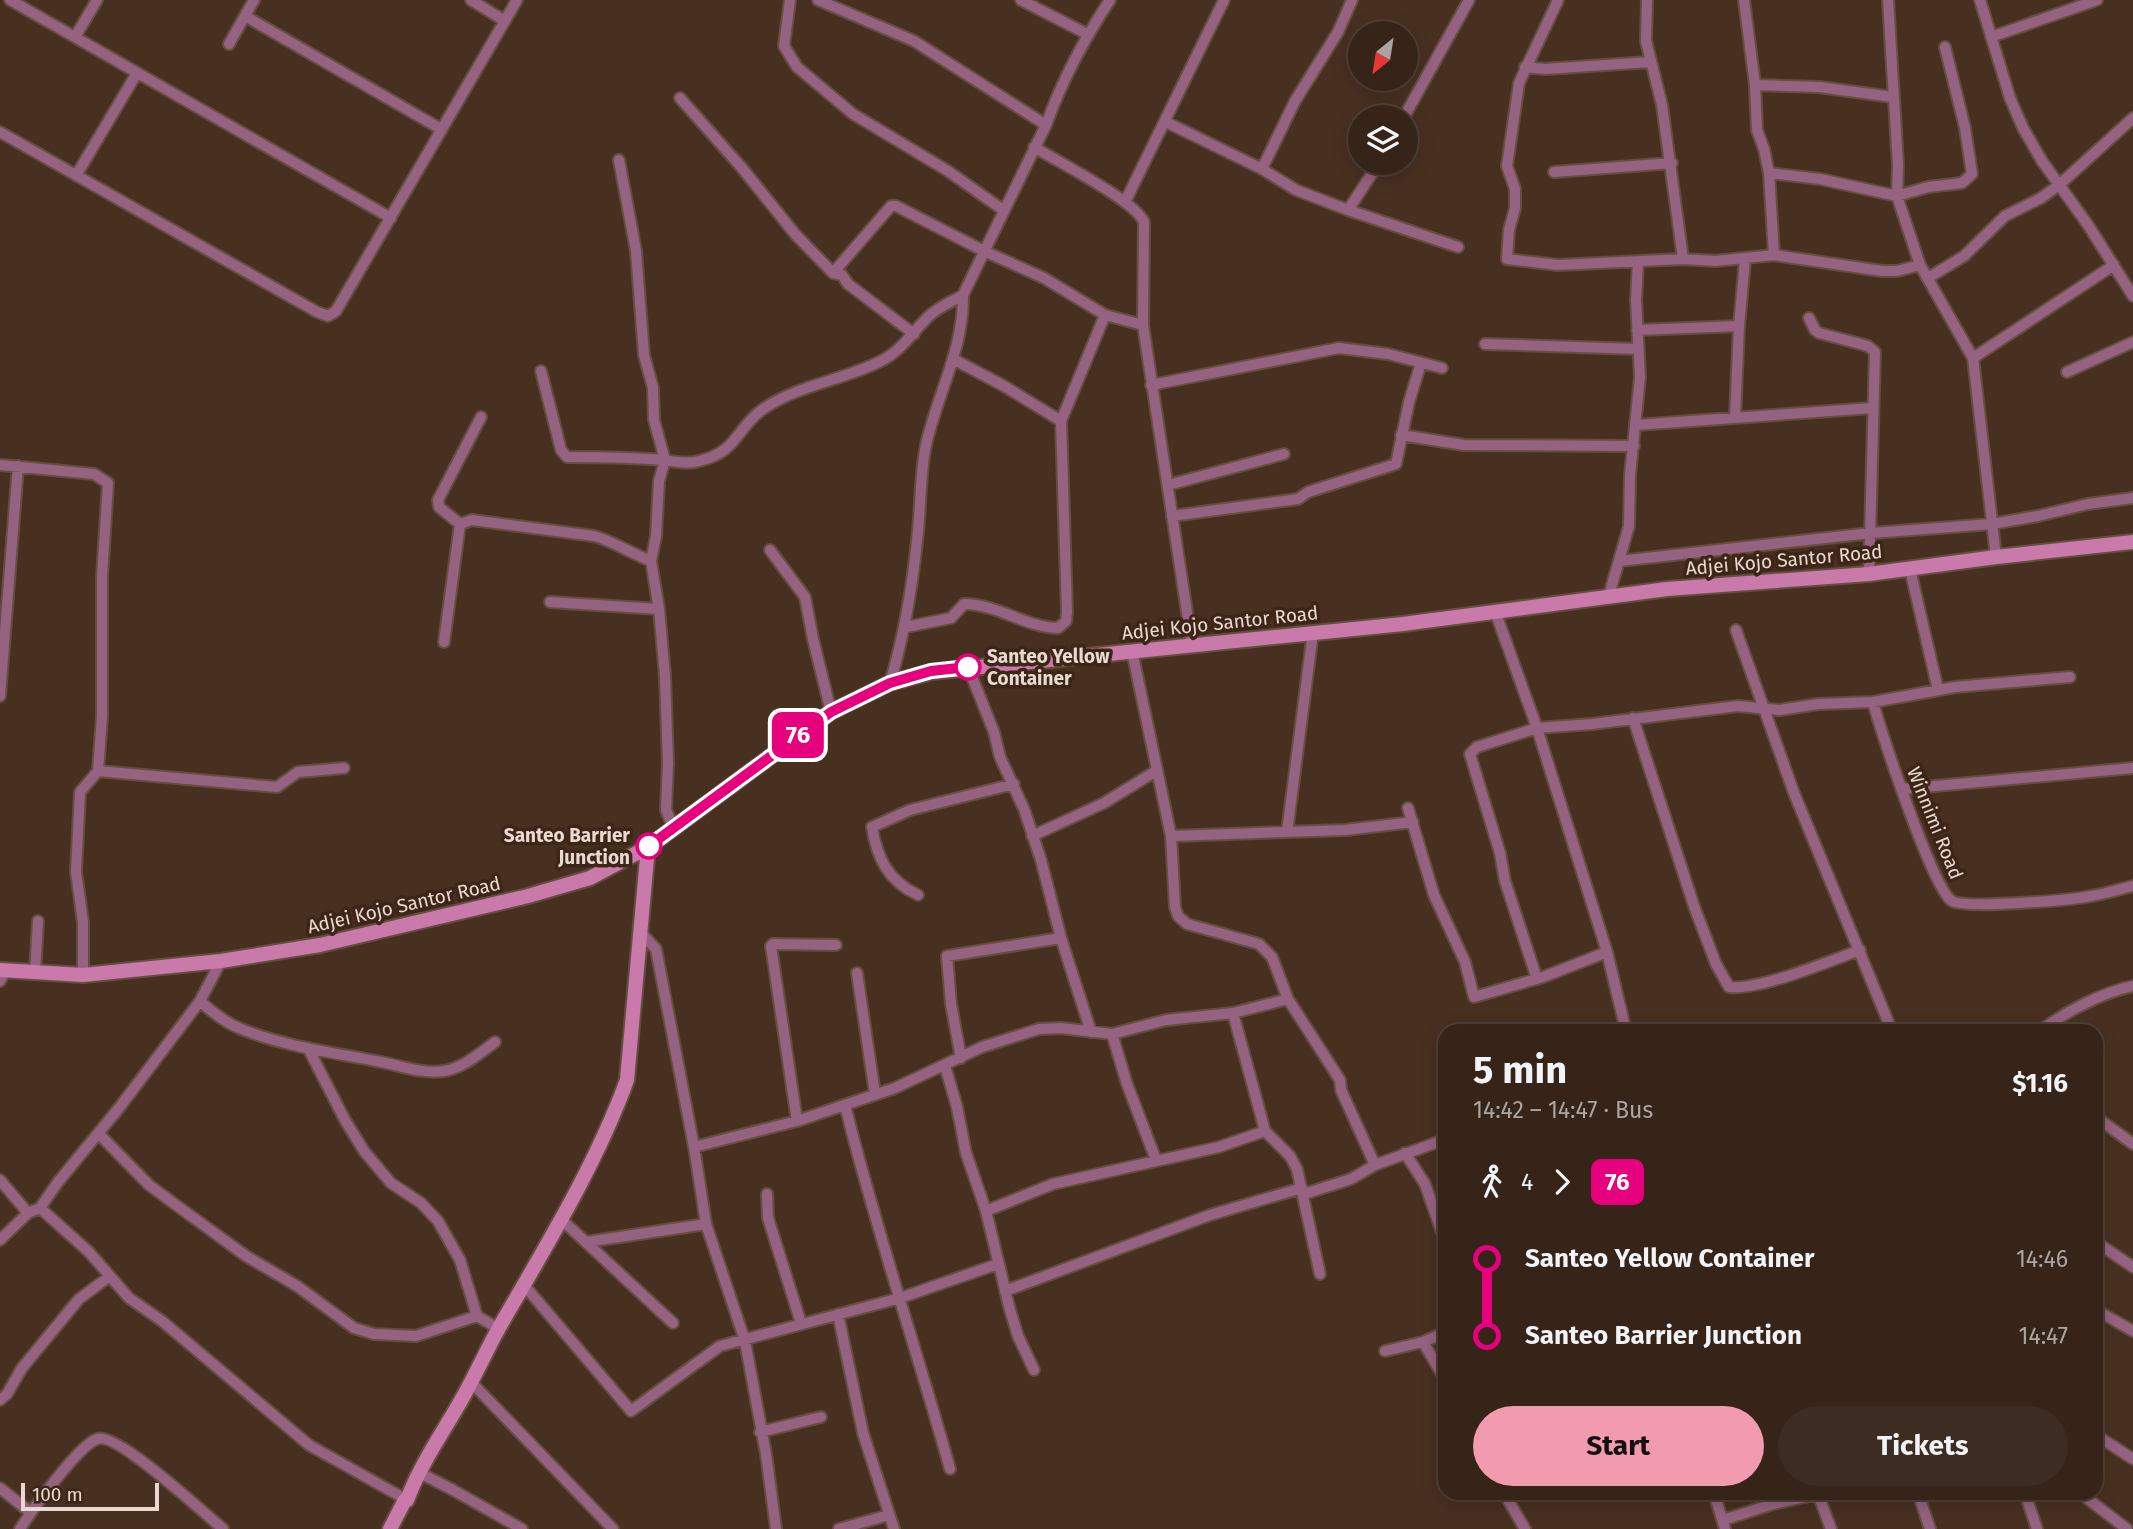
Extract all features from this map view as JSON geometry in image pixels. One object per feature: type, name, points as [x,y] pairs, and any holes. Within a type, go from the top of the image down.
[{"type":"street","points":[[10,0],[391,218]]},
{"type":"street","points":[[75,37],[97,0]]},
{"type":"street","points":[[229,44],[254,0]]},
{"type":"street","points":[[471,0],[505,21]]},
{"type":"street","points":[[0,132],[328,316],[336,311],[517,0]]},
{"type":"street","points":[[790,0],[784,46],[797,68],[853,114],[948,172],[1003,210]]},
{"type":"street","points":[[818,0],[915,41],[1046,125]]},
{"type":"street","points":[[1021,0],[1087,34]]},
{"type":"street","points":[[890,683],[906,627],[925,449],[934,413],[953,359],[963,312],[963,295],[1087,34],[1110,0]]},
{"type":"street","points":[[1125,202],[1224,0]]},
{"type":"street","points":[[1262,169],[1295,101],[1338,32],[1352,0]]},
{"type":"street","points":[[1411,105],[1469,0]]},
{"type":"street","points":[[1558,0],[1553,16],[1519,83],[1507,166],[1515,189],[1515,208],[1509,230],[1507,259],[1558,265],[1683,259],[1745,260],[1774,255],[1882,271],[1897,271],[1920,265]]},
{"type":"street","points":[[1647,0],[1646,41],[1662,105],[1683,259]]},
{"type":"street","points":[[1744,0],[1755,85],[1757,131],[1769,173],[1774,255]]},
{"type":"street","points":[[1888,0],[1898,165],[1897,196],[1920,265],[1973,358],[1996,557]]},
{"type":"street","points":[[1980,0],[2010,98],[2023,128],[2133,296]]},
{"type":"street","points":[[1991,37],[2096,0]]},
{"type":"street","points":[[245,16],[441,129]]},
{"type":"street","points":[[1769,173],[1820,179],[1897,196],[1928,187],[1962,183],[1972,174],[1965,128],[1945,47]]},
{"type":"street","points":[[1525,67],[1545,69],[1650,62]]},
{"type":"street","points":[[77,174],[137,73]]},
{"type":"street","points":[[1755,85],[1819,87],[1893,97]]},
{"type":"street","points":[[680,98],[742,168],[795,234],[833,273],[842,275],[852,288],[914,334]]},
{"type":"street","points":[[1166,122],[1262,169],[1296,190],[1458,247]]},
{"type":"street","points":[[1928,278],[1964,256],[2005,216],[2041,198],[2059,185],[2132,122]]},
{"type":"street","points":[[1034,147],[1125,202],[1140,214],[1144,222],[1143,325],[1192,645]]},
{"type":"street","points":[[619,160],[636,251],[644,355],[653,388],[654,420],[665,460],[659,481],[656,536],[651,561],[659,609],[666,689],[666,810],[674,829]]},
{"type":"street","points":[[1554,172],[1671,163]]},
{"type":"street","points":[[1348,210],[1370,175]]},
{"type":"street","points":[[833,273],[891,206],[896,206],[1044,278],[1105,315],[1143,325]]},
{"type":"street","points":[[1735,417],[1745,260]]},
{"type":"street","points":[[1609,595],[1629,526],[1630,475],[1640,377],[1637,349],[1638,262]]},
{"type":"street","points":[[1973,358],[2113,265]]},
{"type":"street","points":[[541,371],[561,450],[567,457],[665,460],[684,464],[720,453],[733,444],[763,409],[785,397],[882,361],[914,334],[929,316],[963,295]]},
{"type":"street","points":[[906,627],[951,618],[964,604],[979,604],[1045,627],[1058,628],[1066,621],[1061,421],[1105,315]]},
{"type":"street","points":[[1808,318],[1819,333],[1868,346],[1875,352],[1868,574]]},
{"type":"street","points":[[1637,330],[1739,326]]},
{"type":"street","points":[[2067,372],[2133,342]]},
{"type":"street","points":[[1485,344],[1637,349]]},
{"type":"street","points":[[1151,385],[1339,348],[1388,354],[1442,368]]},
{"type":"street","points":[[953,359],[1061,421]]},
{"type":"street","points":[[1172,516],[1298,499],[1308,492],[1396,464],[1409,402],[1421,363]]},
{"type":"street","points":[[1636,425],[1872,408]]},
{"type":"street","points":[[460,524],[439,507],[438,500],[481,417]]},
{"type":"street","points":[[1401,435],[1464,445],[1634,446]]},
{"type":"street","points":[[1168,485],[1284,454]]},
{"type":"street","points":[[0,465],[94,474],[108,483],[102,577],[102,716],[98,771],[80,792],[76,872],[83,922],[83,975]]},
{"type":"street","points":[[0,696],[18,466]]},
{"type":"street","points":[[1619,561],[1871,533],[1992,524],[2088,504],[2133,498]]},
{"type":"street","points":[[460,524],[472,520],[594,536],[651,561]]},
{"type":"street","points":[[444,642],[460,524]]},
{"type":"street","name":"Adjei Kojo Santor Road","points":[[2,974],[83,975],[221,961],[320,944],[528,896],[590,878],[648,847],[831,712],[890,683],[931,671],[1404,624],[1609,595],[1868,574],[2133,542]]},
{"type":"street","points":[[770,550],[805,597],[831,712]]},
{"type":"street","points":[[1910,569],[1938,691]]},
{"type":"street","points":[[550,602],[659,609]]},
{"type":"street","points":[[1495,611],[1537,727],[1606,952],[1624,1024]]},
{"type":"street","points":[[1736,630],[1794,793],[1889,1024]]},
{"type":"street","points":[[1287,832],[1313,632]]},
{"type":"street","points":[[1132,651],[1171,836],[1175,907],[1178,916],[1187,924],[1259,944],[1272,957],[1288,999],[1340,1080],[1341,1090],[1375,1165]]},
{"type":"street","points":[[968,667],[1041,860],[1061,938],[1091,1032]]},
{"type":"street","points":[[1537,979],[1505,881],[1500,853],[1470,754],[1477,747],[1537,727],[1738,706],[1780,709],[1818,704],[1873,702],[1938,691],[2070,677]]},
{"type":"street","name":"Winnimi Road","points":[[1873,702],[1931,865],[1944,892],[1952,901],[1970,904],[2076,898],[2133,886]]},
{"type":"street","points":[[1633,718],[1694,906],[1716,964],[1729,987],[1740,989],[1751,986],[1860,950]]},
{"type":"street","points":[[98,771],[277,787],[298,772],[344,768]]},
{"type":"street","points":[[1902,789],[2133,768]]},
{"type":"street","points":[[1032,836],[1104,803],[1156,771]]},
{"type":"street","points":[[918,895],[892,878],[880,861],[872,827],[910,810],[1014,784]]},
{"type":"street","points":[[1409,808],[1434,895],[1465,962],[1474,997],[1537,979],[1606,952]]},
{"type":"street","points":[[1171,836],[1345,830],[1413,822]]},
{"type":"street","points":[[390,1529],[407,1500],[418,1472],[562,1220],[615,1113],[627,1080],[648,847]]},
{"type":"street","points":[[35,973],[38,921]]},
{"type":"street","points":[[642,934],[656,949],[706,1224],[745,1340],[766,1454],[776,1529]]},
{"type":"street","points":[[961,1058],[951,1004],[947,956],[1061,938]]},
{"type":"street","points":[[797,1121],[771,946],[836,945]]},
{"type":"street","points":[[0,1241],[28,1213],[40,1208],[58,1182],[99,1134],[200,1001],[221,961]]},
{"type":"street","points":[[857,973],[875,1094]]},
{"type":"street","points":[[2049,1024],[2111,992],[2133,986]]},
{"type":"street","points":[[694,1147],[797,1121],[845,1105],[945,1066],[982,1047],[1039,1029],[1061,1028],[1112,1034],[1166,1020],[1233,1013],[1288,999]]},
{"type":"street","points":[[200,1001],[220,1018],[240,1029],[308,1048],[386,1063],[410,1071],[445,1071],[470,1060],[495,1042]]},
{"type":"street","points":[[1233,1013],[1265,1131],[1290,1156],[1297,1169],[1320,1274]]},
{"type":"street","points":[[1112,1034],[1127,1084],[1156,1160]]},
{"type":"street","points":[[308,1048],[364,1151],[391,1183],[421,1203],[438,1222],[460,1260],[477,1317],[499,1329]]},
{"type":"street","points":[[945,1066],[966,1153],[986,1212],[1005,1292],[1018,1336],[1034,1370]]},
{"type":"street","points":[[845,1105],[866,1191],[950,1469]]},
{"type":"street","points":[[2103,1122],[2133,1144]]},
{"type":"street","points":[[986,1212],[1053,1184],[1220,1147],[1265,1131]]},
{"type":"street","points":[[99,1134],[149,1185],[246,1256],[297,1286],[354,1328],[374,1334],[416,1336],[477,1317]]},
{"type":"street","points":[[1005,1292],[1210,1215],[1351,1179],[1375,1165],[1438,1142]]},
{"type":"street","points":[[1405,1153],[1425,1184],[1438,1221]]},
{"type":"street","points":[[0,1180],[28,1213]]},
{"type":"street","points":[[767,1194],[768,1218],[801,1323]]},
{"type":"street","points":[[40,1208],[89,1252],[129,1298],[162,1321],[309,1445],[407,1500]]},
{"type":"street","points":[[562,1220],[673,1324]]},
{"type":"street","points":[[586,1242],[706,1224]]},
{"type":"street","points":[[2103,1247],[2133,1267]]},
{"type":"street","points":[[524,1285],[631,1411],[720,1346],[900,1298],[998,1264]]},
{"type":"street","points":[[0,1399],[79,1299],[110,1276]]},
{"type":"street","points":[[838,1314],[863,1433],[894,1529]]},
{"type":"street","points":[[2103,1314],[2133,1331]]},
{"type":"street","points":[[1385,1351],[1438,1335]]},
{"type":"street","points":[[1423,1342],[1438,1367]]},
{"type":"street","points":[[471,1382],[613,1529]]},
{"type":"street","points":[[760,1432],[821,1417]]},
{"type":"street","points":[[20,1529],[70,1460],[97,1439],[103,1438],[113,1441],[160,1474],[223,1529]]},
{"type":"street","points":[[2103,1440],[2133,1459]]},
{"type":"street","points":[[418,1472],[521,1529]]},
{"type":"street","points":[[0,1488],[30,1512]]},
{"type":"street","points":[[1508,1500],[1525,1529]]},
{"type":"street","points":[[1716,1500],[1722,1526],[1773,1504],[1792,1500]]},
{"type":"street","points":[[1823,1500],[1831,1529]]},
{"type":"street","points":[[1920,1500],[1930,1529]]},
{"type":"street","points":[[2027,1500],[2037,1529]]},
{"type":"street","points":[[2089,1500],[2127,1529]]},
{"type":"street","points":[[839,1529],[889,1515]]},
{"type":"bus line","name":"76","points":[[649,846],[831,712],[890,683],[931,671],[968,667]]},
{"type":"place","name":"Santeo Yellow Container","points":[[968,667]]},
{"type":"place","name":"Santeo Barrier Junction","points":[[649,846]]}]
